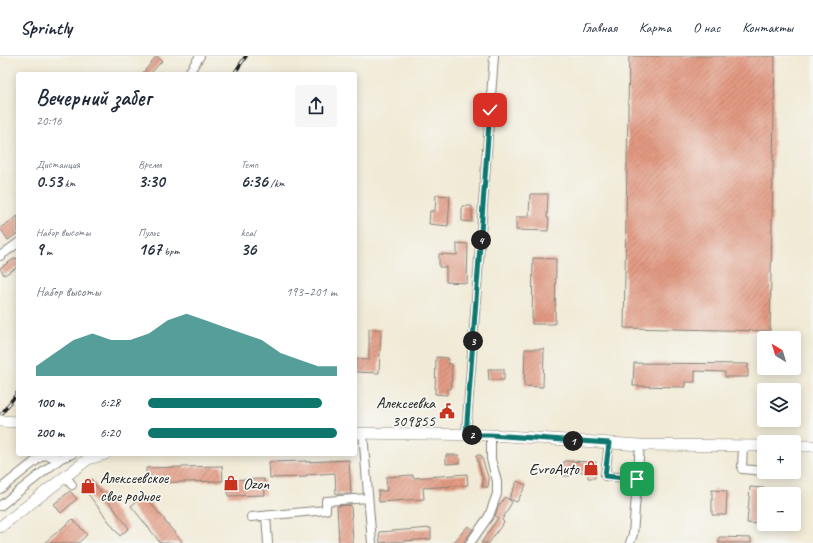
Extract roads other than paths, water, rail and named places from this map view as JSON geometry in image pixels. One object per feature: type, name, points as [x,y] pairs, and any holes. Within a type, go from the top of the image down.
[{"type":"main road","points":[[0,421],[16,422]]},
{"type":"main road","points":[[359,433],[490,435],[640,445],[757,446]]},
{"type":"main road","points":[[801,446],[813,446]]},
{"type":"main road","points":[[0,527],[69,481],[87,457]]},
{"type":"street","points":[[189,72],[200,56]]},
{"type":"street","points":[[466,435],[494,56]]},
{"type":"street","points":[[0,256],[16,244]]},
{"type":"street","points":[[359,433],[368,498],[372,543]]},
{"type":"street","points":[[470,543],[489,516],[497,494],[497,481],[491,459],[490,435]]},
{"type":"street","points":[[609,443],[605,476],[637,479]]},
{"type":"street","points":[[630,543],[633,534],[640,445]]},
{"type":"street","points":[[744,445],[742,469],[757,470]]},
{"type":"street","points":[[0,489],[42,456]]},
{"type":"street","points":[[49,456],[61,458]]},
{"type":"street","points":[[0,506],[61,458],[66,456]]},
{"type":"street","points":[[251,517],[326,510],[326,501],[368,498]]},
{"type":"street","points":[[266,516],[268,543]]},
{"type":"railway","points":[[235,72],[246,56]]},
{"type":"railway","points":[[0,416],[16,395]]},
{"type":"place","name":"Алексеевка 309855","points":[[447,411]]},
{"type":"place","name":"EvroAuto","points":[[591,468]]},
{"type":"place","name":"Ozon","points":[[231,483]]},
{"type":"place","name":"Алексеевское свое родное","points":[[88,486]]}]
